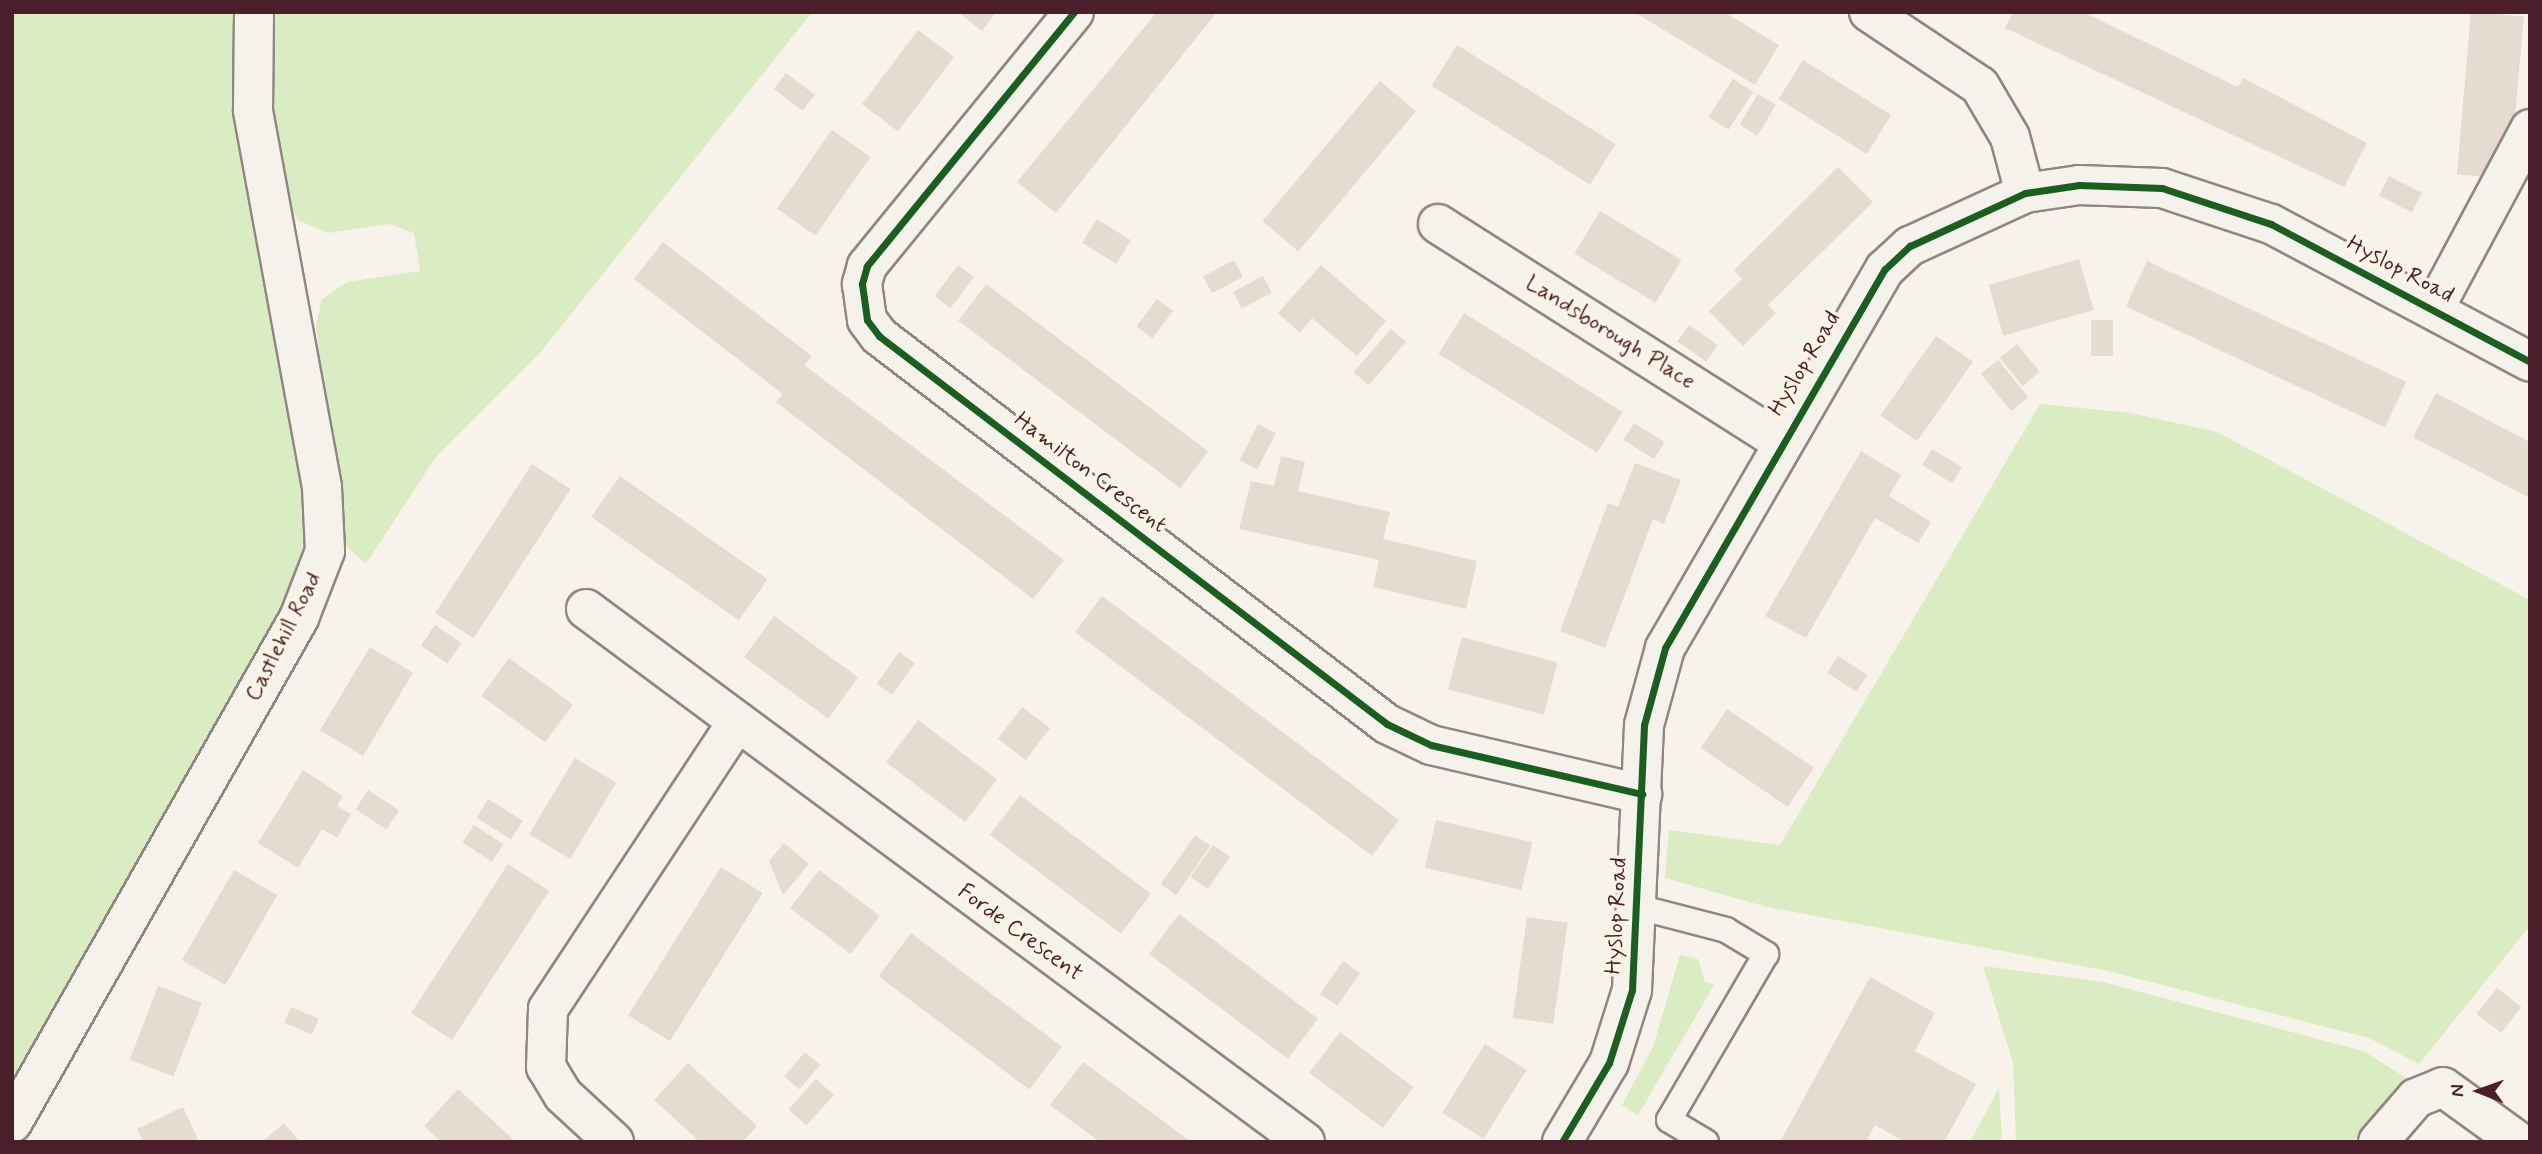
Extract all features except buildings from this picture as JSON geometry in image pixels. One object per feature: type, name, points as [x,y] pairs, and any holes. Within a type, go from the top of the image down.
[{"type":"street","name":"Castlehill Road","points":[[12,1123],[299,618],[325,551],[322,487],[253,110],[254,12]]},
{"type":"street","name":"Hamilton Crescent","points":[[1074,12],[867,266],[862,284],[867,320],[879,336],[1387,724],[1431,745],[1642,794]]},
{"type":"street","points":[[1869,12],[1928,27],[1980,86],[1998,109],[2025,193]]},
{"type":"street","points":[[2434,309],[2530,129]]},
{"type":"street","name":"Hyslop Road","points":[[1562,1142],[1609,1063],[1622,1026],[1637,907],[1644,725],[1665,648],[1781,442],[1885,269],[1954,220],[2025,193],[2129,185],[2231,206],[2434,309],[2530,362]]},
{"type":"street","name":"Landsborough Place","points":[[1438,224],[1781,442]]},
{"type":"street","name":"Forde Crescent","points":[[586,609],[736,724],[1305,1142]]},
{"type":"street","points":[[614,1142],[563,1095],[546,1066],[548,1009],[736,724]]},
{"type":"street","points":[[2378,1142],[2416,1098],[2443,1087],[2519,1142]]},
{"type":"lane","points":[[1637,907],[1726,930],[1766,954],[1669,1120],[1706,1142]]},
{"type":"green space","points":[[12,12],[243,12],[308,505],[298,578],[12,1084]]},
{"type":"green space","points":[[269,12],[812,12],[539,354],[435,458],[366,564],[342,542],[316,325],[322,299],[347,282],[420,271],[414,233],[389,224],[327,233],[298,220],[282,192],[268,124]]},
{"type":"green space","points":[[2040,404],[2130,413],[2217,432],[2530,600],[2530,926],[2419,1064],[2369,1038],[2108,971],[1767,907],[1665,878],[1669,830],[1780,845]]},
{"type":"green space","points":[[1680,955],[1698,959],[1705,982],[1714,985],[1638,1115],[1622,1105],[1653,1047]]},
{"type":"green space","points":[[1983,966],[2103,982],[2363,1051],[2408,1079],[2353,1142],[2016,1142],[2013,1063]]},
{"type":"green space","points":[[1999,1088],[2002,1142],[1970,1142]]},
{"type":"cycle path","points":[[1074,12],[867,266],[862,284],[867,320],[879,336],[1387,724],[1431,745],[1642,794]]},
{"type":"cycle path","points":[[1562,1142],[1609,1063],[1632,990],[1644,725],[1665,648],[1885,269],[1910,246],[2025,193],[2079,185],[2162,188],[2271,224],[2530,362]]}]
